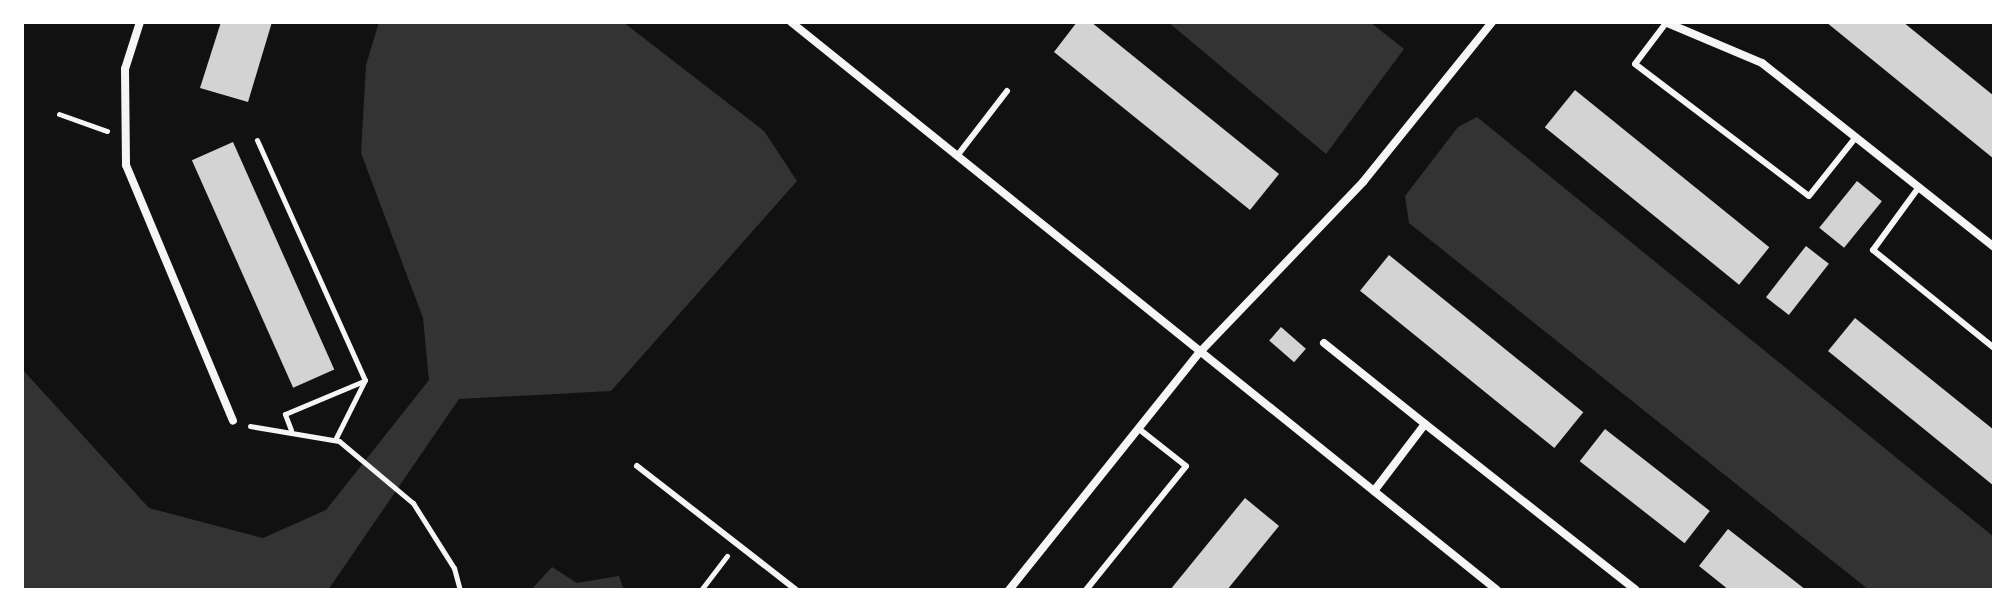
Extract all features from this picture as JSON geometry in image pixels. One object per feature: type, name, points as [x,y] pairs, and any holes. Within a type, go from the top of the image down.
[{"type":"street","points":[[140,22],[125,69],[126,165],[233,421]]},
{"type":"street","points":[[791,22],[1497,590]]},
{"type":"street","points":[[1009,590],[1200,352],[1363,182],[1492,22]]},
{"type":"street","points":[[1666,23],[1762,63],[1994,247]]},
{"type":"street","points":[[1324,343],[1636,590]]},
{"type":"street","points":[[1374,491],[1425,424]]},
{"type":"lane","points":[[1666,23],[1635,64],[1809,196],[1856,137]]},
{"type":"lane","points":[[957,156],[1007,91]]},
{"type":"lane","points":[[1919,187],[1873,250],[1994,348]]},
{"type":"lane","points":[[1086,590],[1186,466],[1139,429]]},
{"type":"lane","points":[[637,466],[796,590]]},
{"type":"path","points":[[59,114],[124,137]]},
{"type":"path","points":[[257,140],[365,380],[337,440]]},
{"type":"path","points":[[291,430],[285,414],[365,380]]},
{"type":"path","points":[[233,421],[337,440],[389,483],[434,532],[460,590]]},
{"type":"path","points":[[701,590],[737,544]]},
{"type":"shaded area","points":[[379,22],[623,22],[764,131],[797,181],[611,391],[459,399],[328,590],[22,590],[22,369],[149,508],[263,538],[326,510],[429,380],[423,318],[361,153],[366,65]]},
{"type":"shaded area","points":[[1168,22],[1370,22],[1404,49],[1326,154]]},
{"type":"shaded area","points":[[1477,117],[1994,537],[1994,590],[1869,590],[1409,223],[1405,196],[1458,127]]},
{"type":"shaded area","points":[[552,567],[577,583],[619,576],[624,590],[531,590]]},
{"type":"building","points":[[221,22],[272,22],[248,102],[200,88]]},
{"type":"building","points":[[1077,22],[1091,22],[1279,174],[1250,210],[1054,52]]},
{"type":"building","points":[[1826,22],[1903,22],[1994,96],[1994,159]]},
{"type":"building","points":[[1575,90],[1769,247],[1739,285],[1545,127]]},
{"type":"building","points":[[233,142],[334,369],[293,388],[192,160]]},
{"type":"building","points":[[1857,181],[1882,201],[1844,248],[1819,228]]},
{"type":"building","points":[[1806,246],[1829,264],[1789,315],[1766,297]]},
{"type":"building","points":[[1389,255],[1583,412],[1554,448],[1360,291]]},
{"type":"building","points":[[1855,318],[1994,430],[1994,486],[1828,351]]},
{"type":"building","points":[[1281,327],[1306,349],[1294,362],[1269,341]]},
{"type":"building","points":[[1605,429],[1710,511],[1685,543],[1580,461]]},
{"type":"building","points":[[1245,498],[1279,526],[1227,590],[1170,590]]},
{"type":"building","points":[[1728,529],[1806,590],[1729,590],[1699,566]]}]
